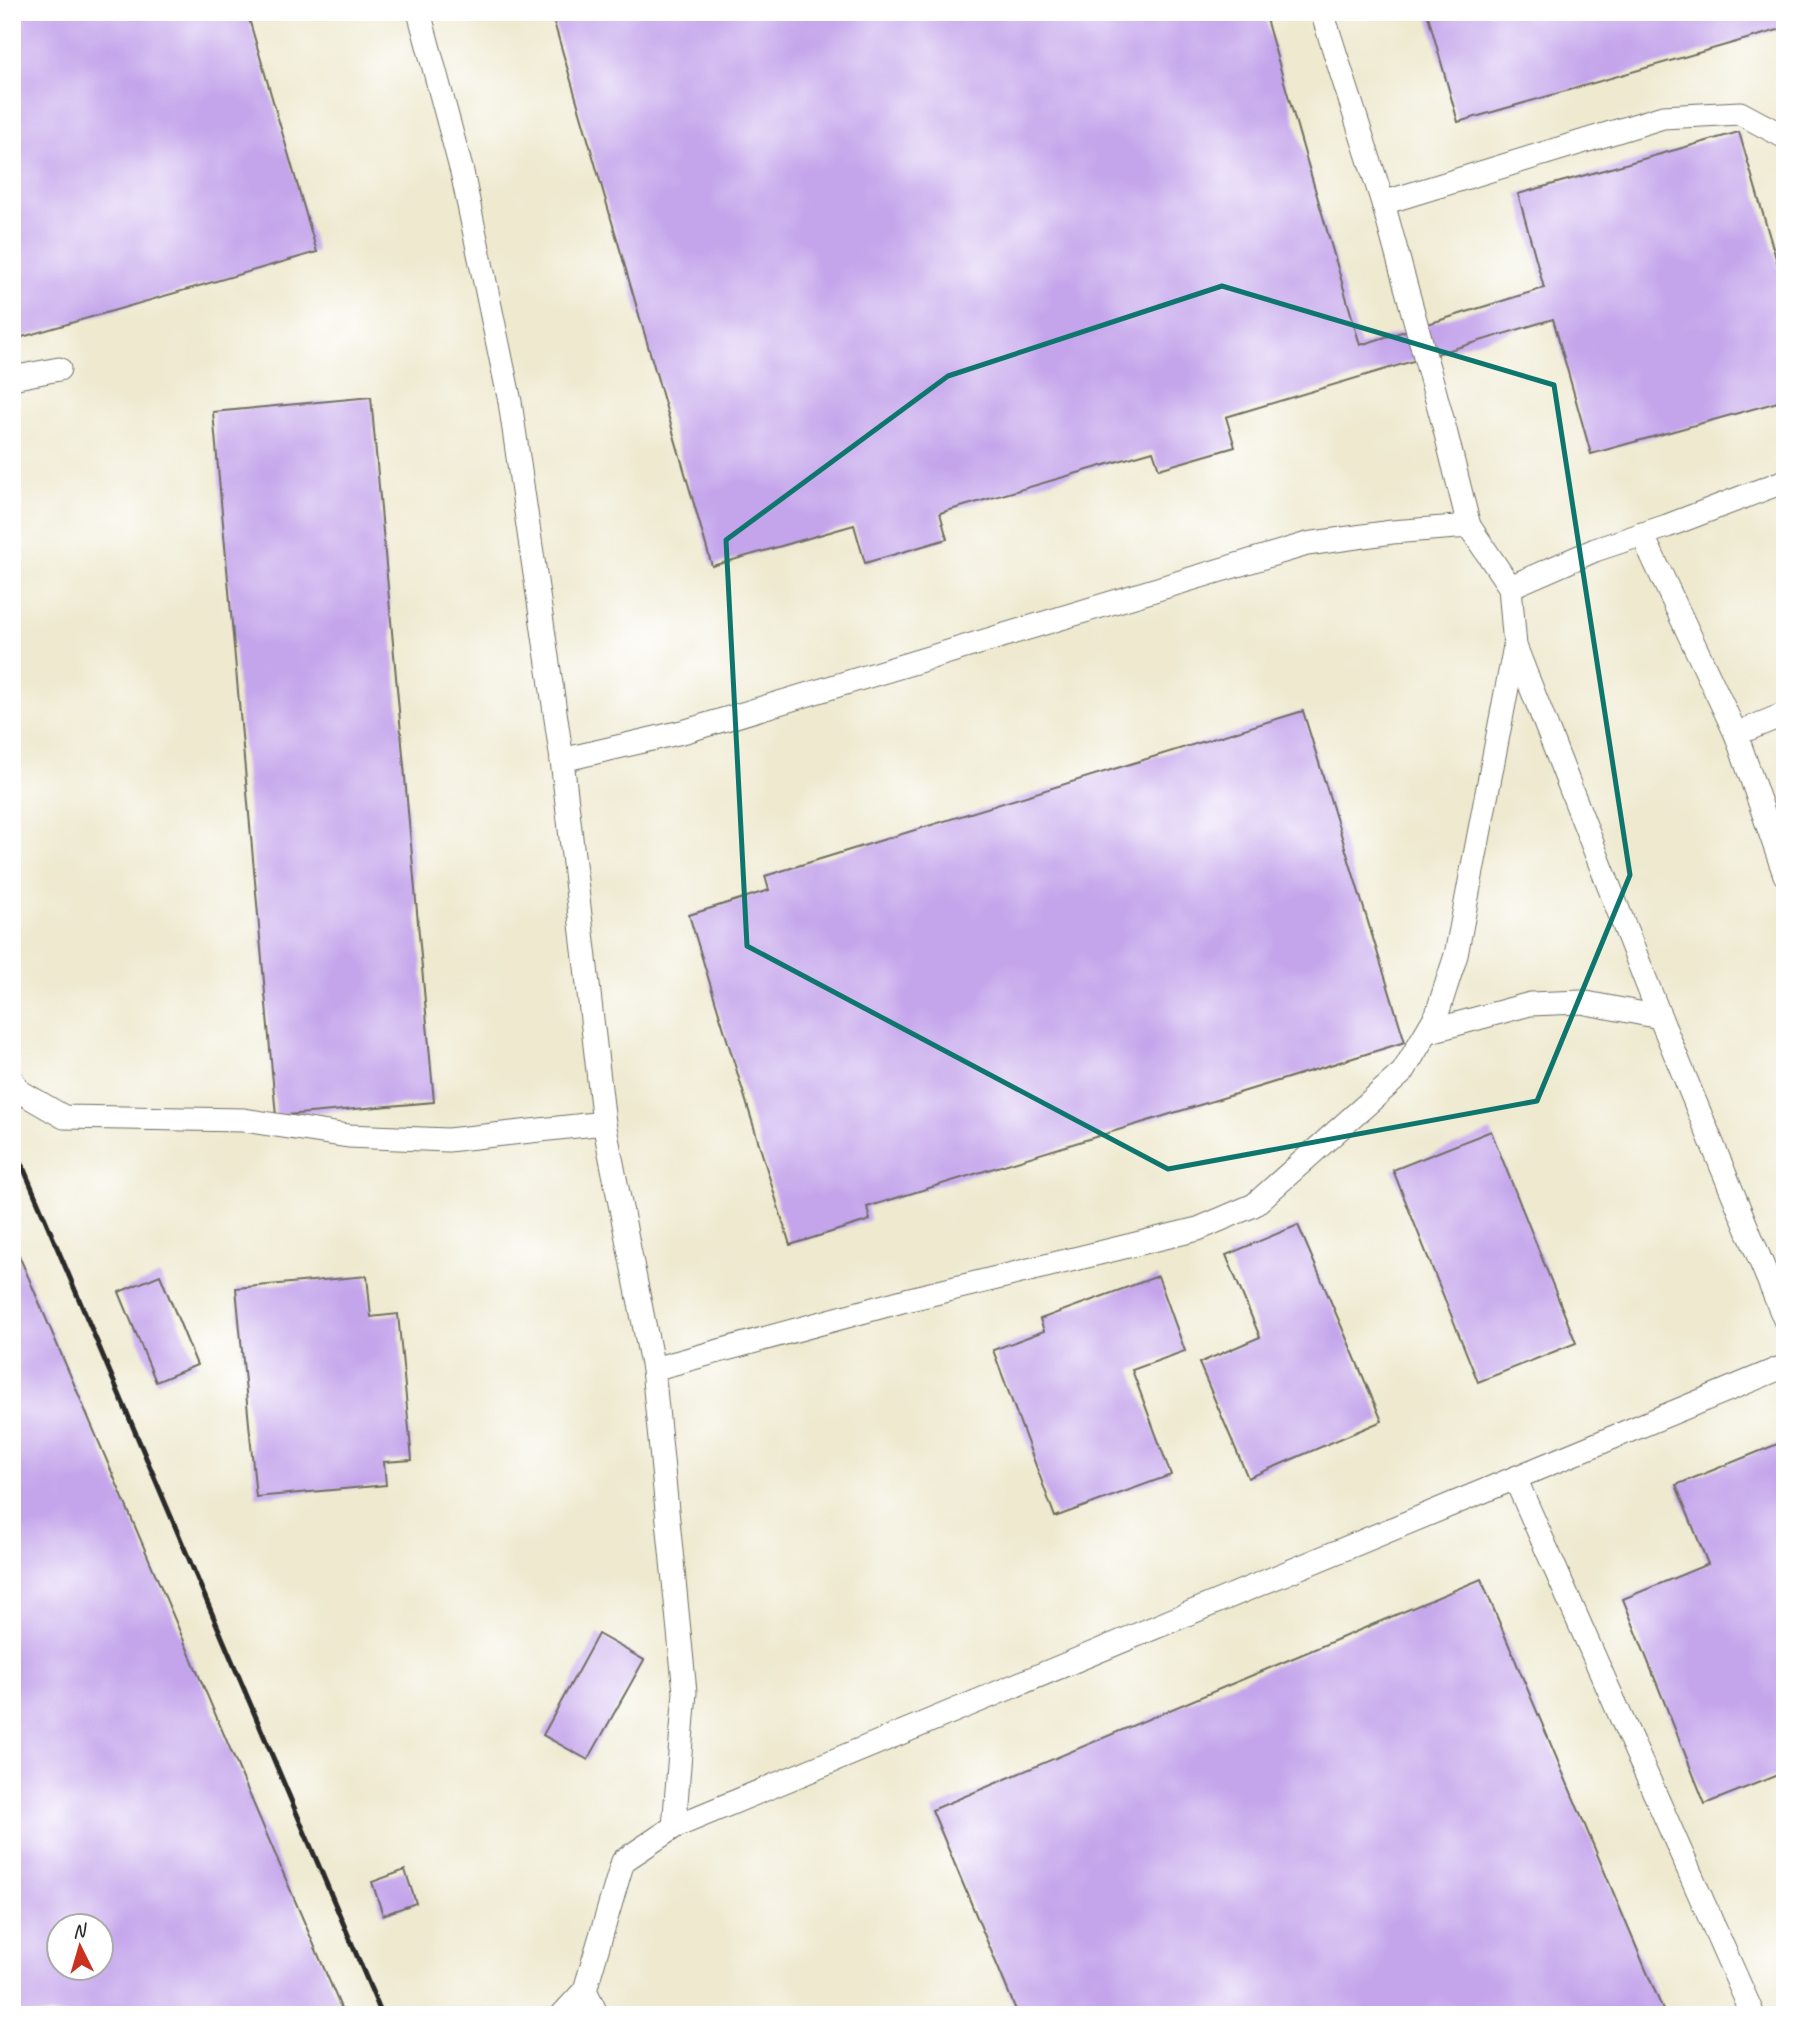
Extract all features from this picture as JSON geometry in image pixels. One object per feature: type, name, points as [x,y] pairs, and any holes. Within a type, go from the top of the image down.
[{"type":"lane","points":[[419,12],[462,172],[510,402],[562,760],[604,1123],[653,1369],[685,1692],[674,1826]]},
{"type":"lane","points":[[653,1369],[906,1300],[1198,1229],[1254,1205],[1404,1072],[1437,1014],[1456,955],[1515,646],[1510,587],[1469,526],[1383,203],[1322,12]]},
{"type":"lane","points":[[1383,203],[1663,117],[1740,113],[1785,137]]},
{"type":"lane","points":[[12,378],[60,369]]},
{"type":"lane","points":[[1510,587],[1595,550],[1785,481]]},
{"type":"lane","points":[[562,760],[686,731],[1307,544],[1392,532],[1469,526]]},
{"type":"lane","points":[[1642,534],[1736,734],[1785,875]]},
{"type":"lane","points":[[1515,646],[1660,1017],[1785,1320]]},
{"type":"lane","points":[[1736,734],[1785,714]]},
{"type":"lane","points":[[1427,1032],[1530,1003],[1581,1002],[1660,1017]]},
{"type":"lane","points":[[12,1080],[19,1091],[64,1117],[244,1120],[348,1136],[448,1140],[604,1123]]},
{"type":"lane","points":[[562,2015],[584,1990],[623,1861],[674,1826],[1785,1366]]},
{"type":"lane","points":[[1515,1478],[1753,2015]]},
{"type":"lane","points":[[584,1990],[597,2015]]},
{"type":"highlighted area","points":[[1222,286],[1554,385],[1630,875],[1537,1101],[1168,1169],[747,946],[726,540],[948,376]]},
{"type":"building","points":[[12,12],[247,12],[317,252],[12,340]]},
{"type":"building","points":[[551,12],[1264,12],[1360,345],[1544,288],[1518,194],[1739,132],[1785,289],[1785,400],[1591,454],[1553,319],[1226,417],[1235,447],[1159,469],[1153,451],[940,513],[947,539],[865,563],[854,525],[712,566]]},
{"type":"building","points":[[1427,12],[1785,12],[1785,28],[1458,122]]},
{"type":"building","points":[[371,397],[434,1102],[276,1116],[213,412]]},
{"type":"building","points":[[1303,711],[1405,1042],[867,1207],[870,1220],[790,1245],[689,915],[769,890],[765,876]]},
{"type":"building","points":[[1491,1131],[1576,1343],[1478,1382],[1393,1170]]},
{"type":"building","points":[[1298,1225],[1382,1421],[1248,1478],[1199,1363],[1260,1337],[1226,1255]]},
{"type":"building","points":[[12,1239],[344,2015],[12,2015]]},
{"type":"building","points":[[160,1275],[197,1365],[156,1382],[119,1292]]},
{"type":"building","points":[[367,1276],[371,1317],[398,1314],[412,1460],[384,1462],[386,1485],[256,1497],[236,1288]]},
{"type":"building","points":[[1158,1276],[1185,1351],[1132,1370],[1171,1475],[1055,1517],[993,1350],[1044,1331],[1040,1319]]},
{"type":"building","points":[[1785,1441],[1785,1772],[1705,1804],[1623,1599],[1708,1564],[1676,1485]]},
{"type":"building","points":[[1481,1579],[1665,2015],[1018,2015],[932,1810]]},
{"type":"building","points":[[598,1634],[644,1660],[588,1760],[543,1735]]},
{"type":"building","points":[[405,1870],[416,1903],[383,1915],[372,1882]]},
{"type":"railway","points":[[12,1141],[382,2015]]}]
